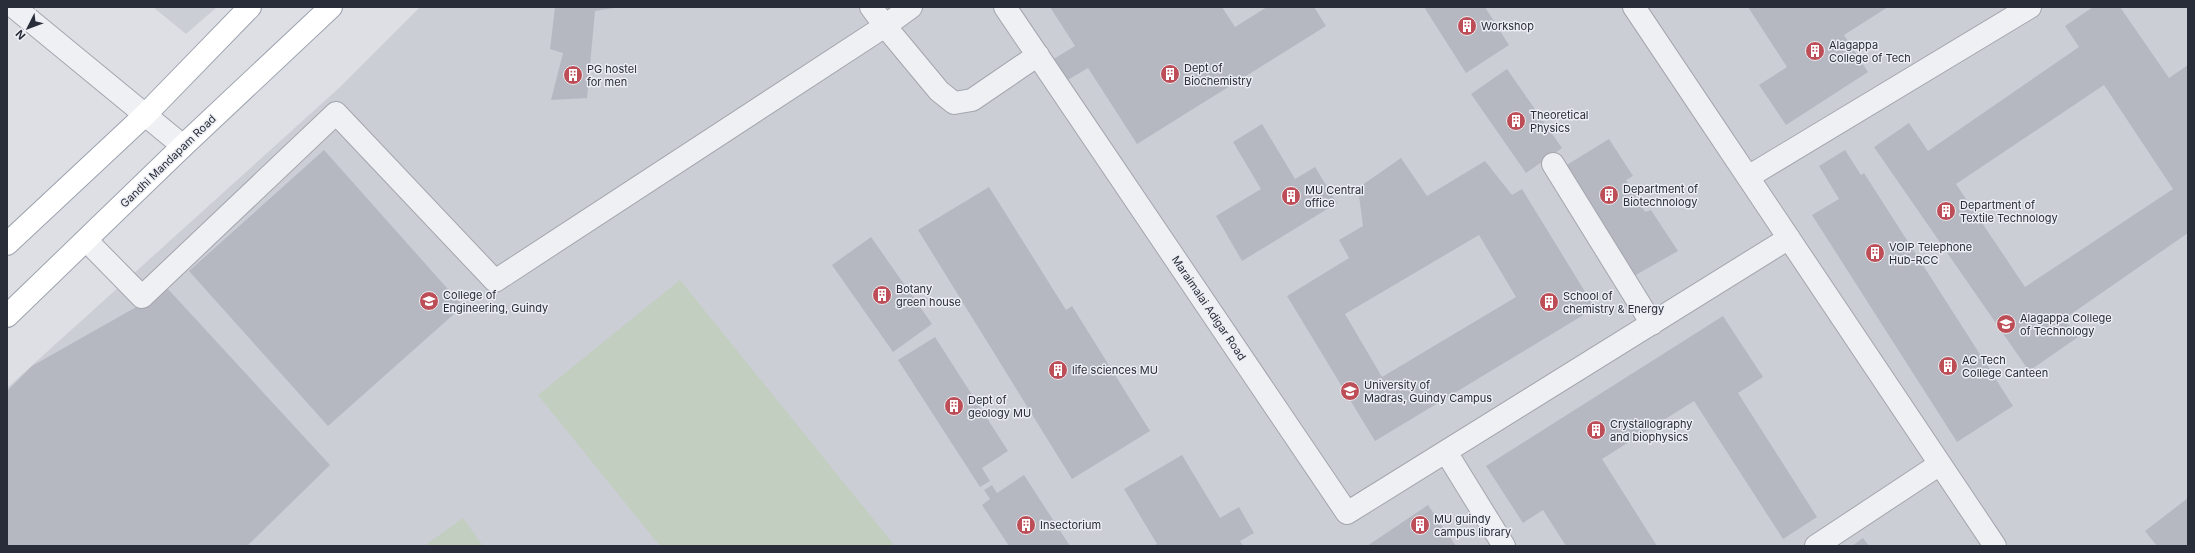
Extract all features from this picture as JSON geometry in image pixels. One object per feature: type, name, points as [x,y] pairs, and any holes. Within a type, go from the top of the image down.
[{"type":"main road","points":[[7,244],[145,115],[250,7]]},
{"type":"main road","name":"Gandhi Mandapam Road","points":[[7,316],[183,146],[331,7]]},
{"type":"lane","points":[[14,7],[183,146]]},
{"type":"lane","points":[[871,7],[939,91],[954,103],[972,100],[1038,55]]},
{"type":"lane","points":[[86,240],[142,297],[336,113],[495,281],[885,26],[911,7]]},
{"type":"lane","name":"Maraimalai Adigar Road","points":[[1005,7],[1347,513],[1446,452]]},
{"type":"lane","points":[[1634,7],[1995,546]]},
{"type":"lane","points":[[1748,177],[2030,7]]},
{"type":"lane","points":[[1554,164],[1652,324]]},
{"type":"lane","points":[[1504,546],[1446,452],[1789,238]]},
{"type":"lane","points":[[1816,546],[1940,464]]},
{"type":"shaded area","points":[[153,7],[217,7],[186,34]]},
{"type":"shaded area","points":[[420,7],[2188,7],[2188,546],[7,546],[7,388],[339,88]]},
{"type":"green space","points":[[680,280],[895,546],[660,546],[538,395]]},
{"type":"green space","points":[[463,518],[483,546],[424,546]]},
{"type":"building","name":"PG hostel for men","points":[[555,7],[620,7],[595,11],[587,98],[551,100],[563,53],[550,49]]},
{"type":"building","name":"Dept of Biochemistry","points":[[1050,7],[1222,7],[1235,27],[1267,7],[1314,7],[1326,26],[1137,144],[1088,68],[1066,81],[1052,60],[1075,46]]},
{"type":"building","name":"Workshop","points":[[1424,7],[1485,7],[1509,45],[1466,73]]},
{"type":"building","name":"Alagappa College of Tech","points":[[1748,7],[1888,7],[1844,35],[1868,72],[1786,125],[1759,85],[1787,67]]},
{"type":"building","name":"Department of Textile Technology","points":[[2093,7],[2120,7],[2169,78],[2188,65],[2188,233],[2064,319],[2078,337],[2029,371],[1874,147],[1909,123],[1928,151],[2079,47],[2065,26]],"holes":[[[2104,85],[2173,189],[2025,287],[1956,184]]]},
{"type":"building","name":"Theoretical Physics","points":[[1507,69],[1562,148],[1526,173],[1471,94]]},
{"type":"building","name":"MU Central office","points":[[1262,124],[1295,179],[1315,167],[1337,203],[1242,261],[1216,216],[1261,189],[1233,142]]},
{"type":"building","name":"Department of Biotechnology","points":[[1609,139],[1633,176],[1626,180],[1645,212],[1651,210],[1678,251],[1634,276],[1565,166]]},
{"type":"building","points":[[324,150],[463,306],[328,426],[189,271]]},
{"type":"building","points":[[1845,150],[1861,175],[1864,173],[2013,406],[1957,442],[1812,215],[1839,199],[1819,166]]},
{"type":"building","name":"School of chemistry & Energy","points":[[1401,158],[1427,196],[1485,161],[1512,195],[1522,189],[1595,308],[1375,441],[1287,296],[1349,258],[1339,240],[1363,226],[1358,188]],"holes":[[[1479,235],[1516,297],[1382,377],[1345,314]]]},
{"type":"building","name":"life sciences MU","points":[[989,187],[1066,310],[1072,306],[1150,431],[1072,479],[918,230]]},
{"type":"building","name":"Botany green house","points":[[871,237],[932,324],[893,352],[832,265]]},
{"type":"building","points":[[168,289],[330,465],[247,546],[7,546],[7,391],[32,366]]},
{"type":"building","name":"Crystallography and biophysics","points":[[1723,316],[1763,377],[1738,393],[1817,517],[1783,539],[1694,401],[1602,459],[1657,546],[1566,546],[1543,510],[1523,523],[1486,466]]},
{"type":"building","name":"Dept of geology MU","points":[[935,337],[1008,451],[982,468],[990,481],[980,487],[898,360]]},
{"type":"building","points":[[1182,455],[1220,518],[1239,507],[1254,533],[1240,541],[1243,546],[1154,546],[1157,544],[1124,489]]},
{"type":"building","name":"Insectorium","points":[[1024,475],[1070,546],[1009,546],[982,505],[990,499],[984,490],[992,485],[997,493]]},
{"type":"building","points":[[2188,498],[2188,546],[2157,546],[2145,531]]},
{"type":"building","name":"MU guindy campus library","points":[[1428,505],[1456,546],[1367,546]]},
{"type":"building","points":[[1863,538],[1869,546],[1852,546]]},
{"type":"place","name":"Workshop","points":[[1467,26]]},
{"type":"place","name":"Alagappa College of Tech","points":[[1815,51]]},
{"type":"place","name":"Dept of Biochemistry","points":[[1170,74]]},
{"type":"place","name":"PG hostel for men","points":[[573,75]]},
{"type":"place","name":"Theoretical Physics","points":[[1516,121]]},
{"type":"place","name":"Department of Biotechnology","points":[[1609,195]]},
{"type":"place","name":"MU Central office","points":[[1291,196]]},
{"type":"place","name":"Department of Textile Technology","points":[[1946,211]]},
{"type":"place","name":"VOIP Telephone Hub-RCC","points":[[1875,253]]},
{"type":"place","name":"Botany green house","points":[[882,295]]},
{"type":"place","name":"College of Engineering, Guindy","points":[[429,301]]},
{"type":"place","name":"School of chemistry & Energy","points":[[1549,302]]},
{"type":"place","name":"Alagappa College of Technology","points":[[2006,324]]},
{"type":"place","name":"AC Tech College Canteen","points":[[1948,366]]},
{"type":"place","name":"life sciences MU","points":[[1058,370]]},
{"type":"place","name":"University of Madras, Guindy Campus","points":[[1350,391]]},
{"type":"place","name":"Dept of geology MU","points":[[954,406]]},
{"type":"place","name":"Crystallography and biophysics","points":[[1596,430]]},
{"type":"place","name":"Insectorium","points":[[1026,525]]},
{"type":"place","name":"MU guindy campus library","points":[[1420,525]]}]
